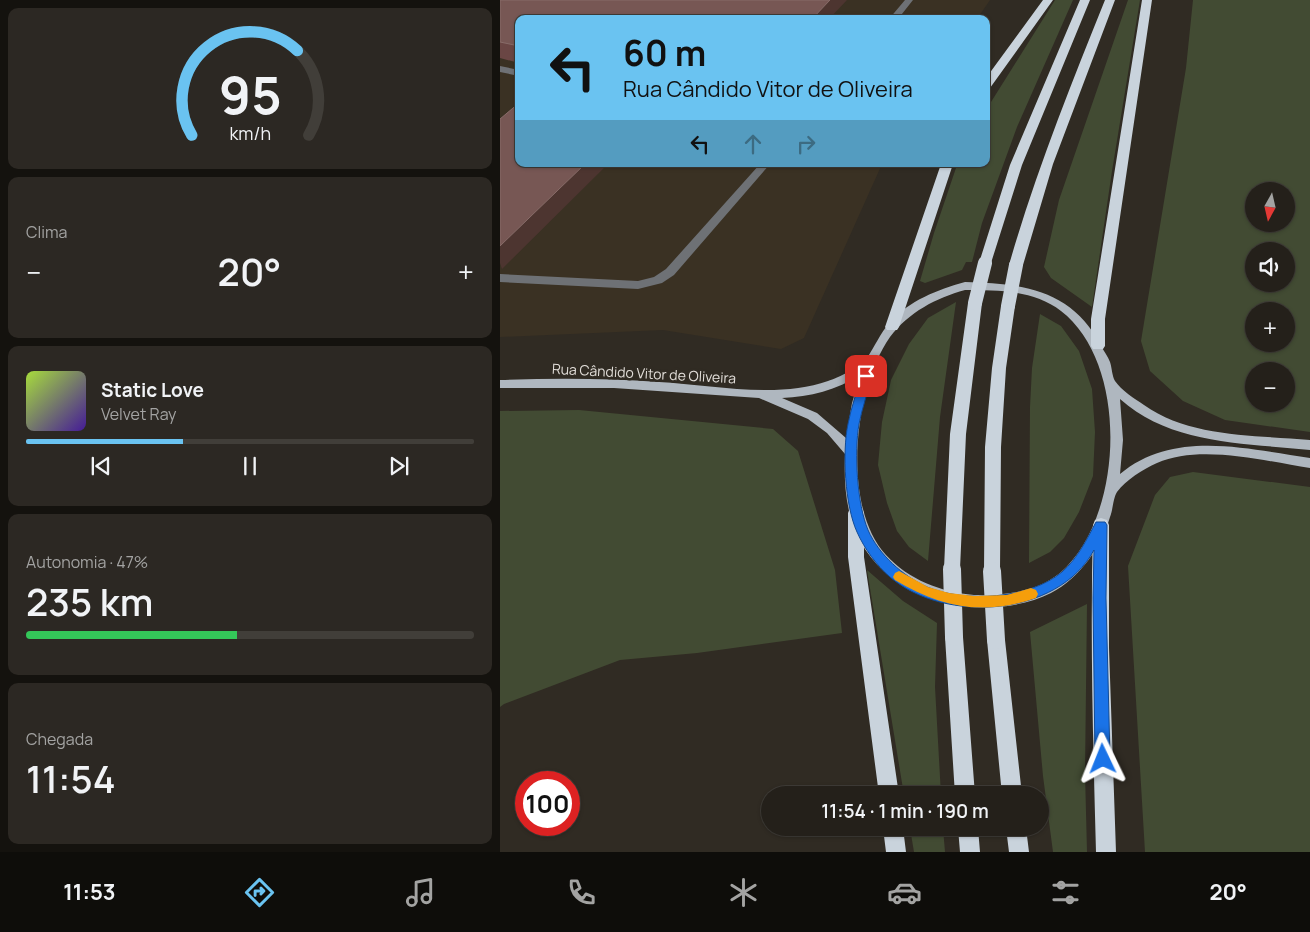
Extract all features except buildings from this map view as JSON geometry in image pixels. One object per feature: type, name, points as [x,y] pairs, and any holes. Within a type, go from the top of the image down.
[{"type":"highway","points":[[990,80],[1048,0]]},
{"type":"highway","points":[[964,786],[954,638],[952,569],[958,434],[975,304],[984,263],[1016,166],[1085,0]]},
{"type":"highway","points":[[1011,786],[996,640],[992,571],[993,447],[999,368],[1016,266],[1040,185],[1064,113],[1110,0]]},
{"type":"highway","points":[[1098,346],[1098,319],[1147,0]]},
{"type":"highway","points":[[892,327],[946,167]]},
{"type":"highway","points":[[856,513],[856,557],[888,786]]},
{"type":"highway","points":[[1101,525],[1099,580],[1100,704],[1106,852]]},
{"type":"highway","points":[[894,836],[896,852]]},
{"type":"highway","points":[[969,836],[970,852]]},
{"type":"highway","points":[[1017,836],[1019,852]]},
{"type":"main road","name":"Rua Cândido Vitor de Oliveira","points":[[965,286],[991,286],[1017,289],[1044,296],[1066,308],[1085,326],[1098,346],[1110,384],[1117,435],[1112,489],[1101,525],[1085,555],[1066,576],[1038,592],[1007,600],[974,602],[949,598],[924,591],[895,574],[873,550],[863,532],[856,513],[851,452],[853,424],[871,362],[892,327],[924,300],[944,291],[965,286]]},
{"type":"main road","name":"Rua Cândido Vitor de Oliveira","points":[[503,382],[605,383],[757,394],[824,387],[847,378],[871,362]]},
{"type":"main road","points":[[1110,384],[1143,412],[1160,421],[1204,432],[1310,445]]},
{"type":"main road","name":"Rua Cândido Vitor de Oliveira","points":[[757,394],[798,408],[819,419],[835,432],[851,452]]},
{"type":"main road","points":[[1112,489],[1132,471],[1155,458],[1181,451],[1214,451],[1310,463]]},
{"type":"lane","points":[[897,15],[910,0]]},
{"type":"lane","points":[[500,69],[515,72]]},
{"type":"lane","points":[[500,278],[638,286],[658,280],[670,272],[762,167]]},
{"type":"shaded area","points":[[500,0],[990,0],[980,15],[515,15],[515,167],[881,167],[804,338],[781,349],[663,330],[500,337]]},
{"type":"green space","points":[[1055,0],[1073,0],[1017,127],[982,223],[972,262],[966,262],[962,270],[925,283],[920,281],[956,167],[990,167],[990,104]]},
{"type":"green space","points":[[1128,0],[1140,0],[1092,307],[1051,278],[1044,267],[1059,200]]},
{"type":"green space","points":[[1193,0],[1310,0],[1310,432],[1225,420],[1183,401],[1150,371],[1141,341],[1186,68]]},
{"type":"green space","points":[[956,302],[940,417],[928,561],[909,547],[897,531],[887,503],[878,465],[882,422],[891,380],[909,344],[928,318]]},
{"type":"green space","points":[[1040,314],[1061,326],[1079,351],[1092,389],[1095,432],[1093,476],[1079,512],[1064,538],[1050,552],[1029,563],[1030,407],[1032,368]]},
{"type":"green space","points":[[579,410],[773,429],[798,451],[835,570],[842,633],[697,653],[620,660],[500,707],[500,411]]},
{"type":"green space","points":[[1193,472],[1310,487],[1310,852],[1145,852],[1128,566],[1155,495],[1170,477]]},
{"type":"green space","points":[[867,570],[903,601],[937,623],[935,687],[940,786],[903,786]]},
{"type":"green space","points":[[1087,604],[1085,773],[1087,852],[1053,852],[1049,822],[1049,786],[1044,786],[1043,776],[1030,632]]},
{"type":"green space","points":[[911,836],[944,836],[945,852],[914,852]]},
{"type":"slow traffic","points":[[899,577],[924,591],[974,602],[1007,600],[1031,594]]},
{"type":"route","points":[[866,376],[853,424],[851,452],[856,513],[863,532],[873,550],[895,574],[924,591],[949,598],[974,602],[1007,600],[1038,592],[1066,576],[1085,555],[1101,525],[1099,598],[1100,704],[1103,759]]}]
